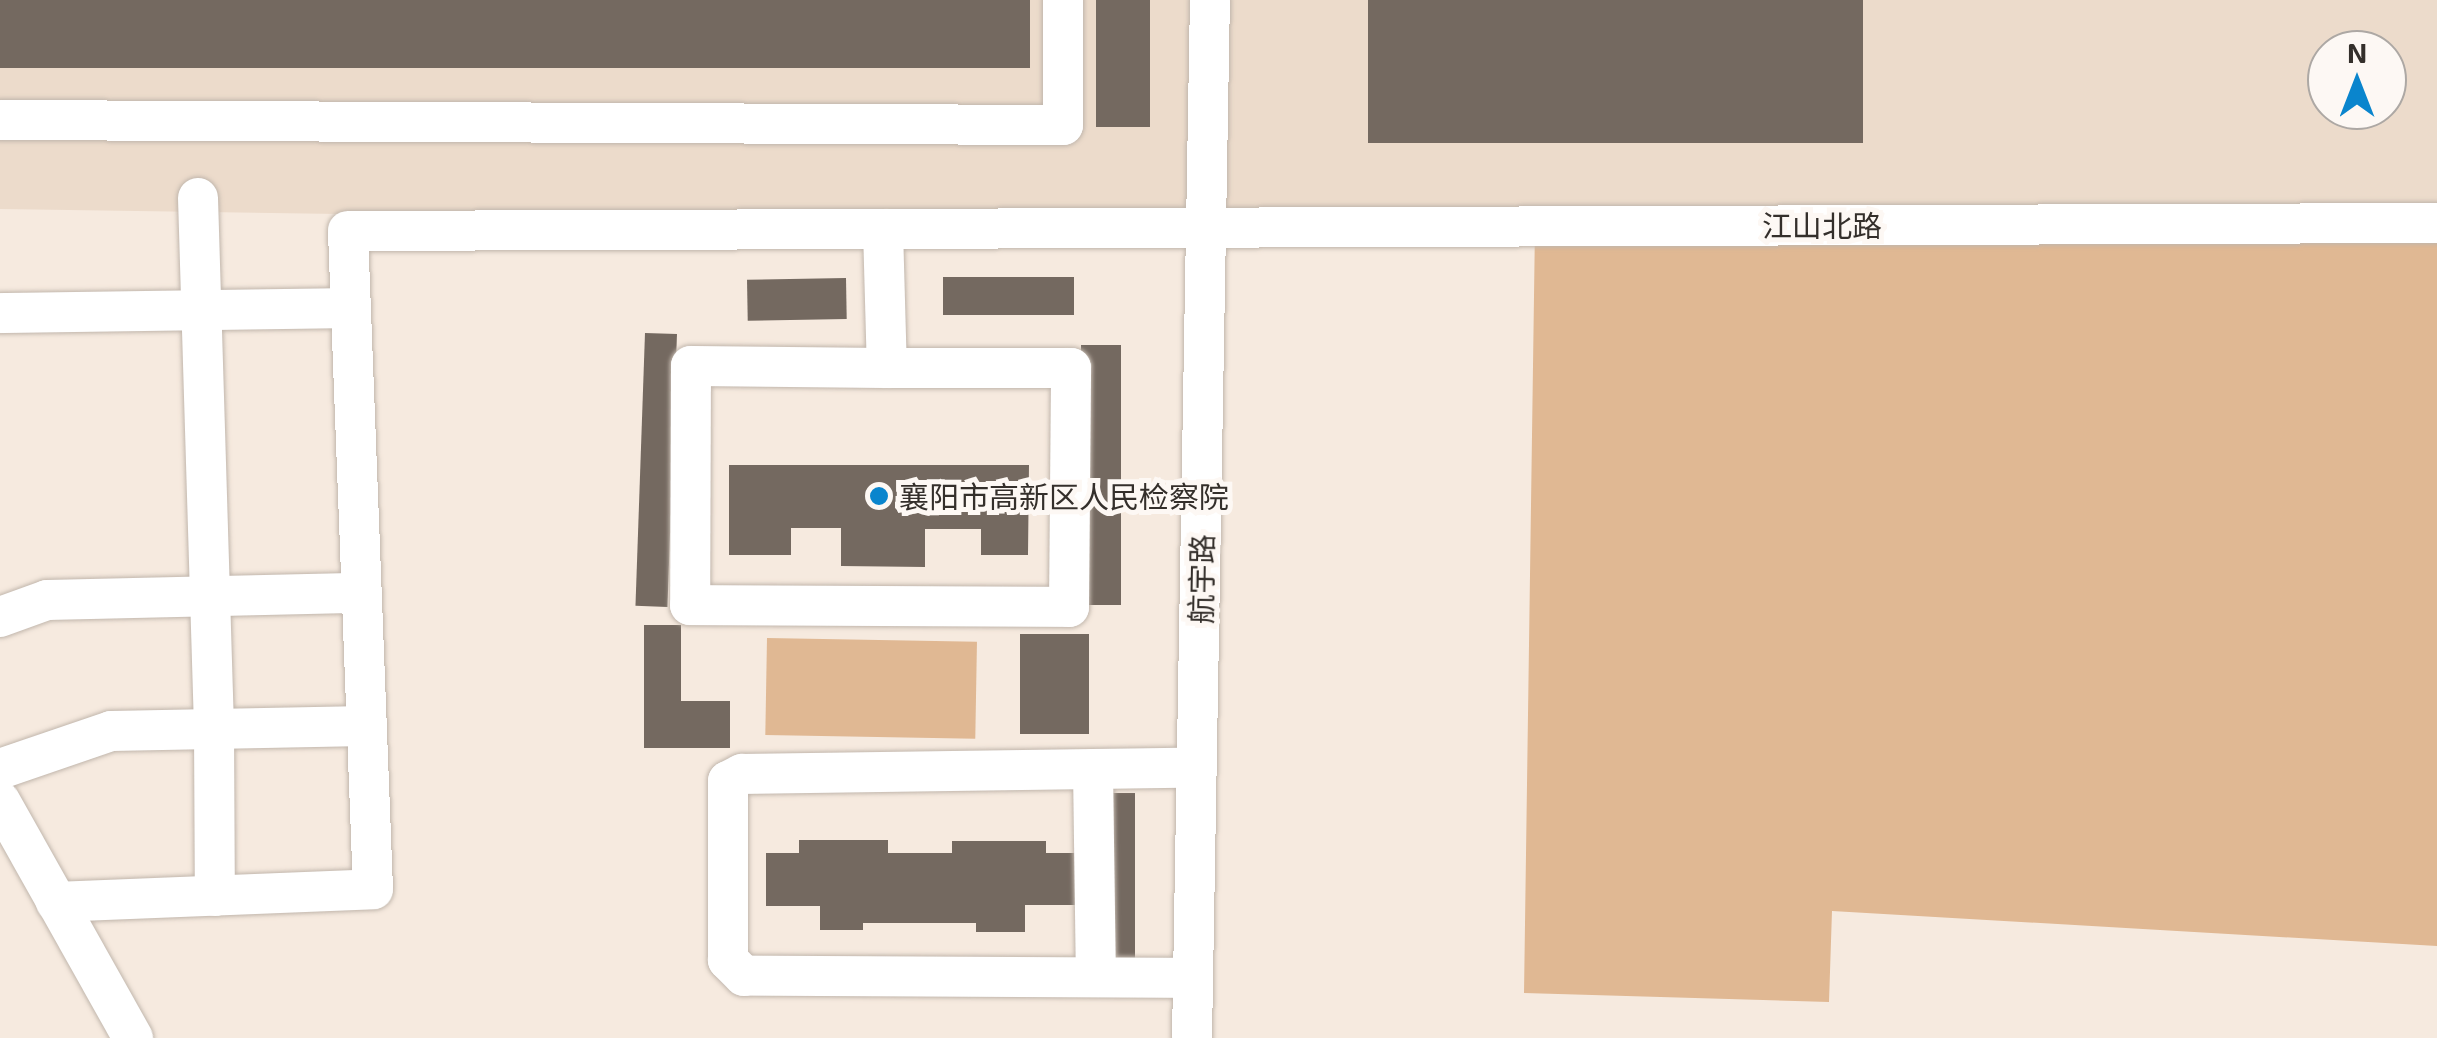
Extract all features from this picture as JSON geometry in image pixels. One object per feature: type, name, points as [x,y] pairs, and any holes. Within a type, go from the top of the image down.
[{"type":"street","points":[[0,120],[1063,125],[1063,0]]},
{"type":"street","name":"航宇路","points":[[1192,1038],[1210,0]]},
{"type":"street","points":[[198,198],[214,729],[215,896]]},
{"type":"street","name":"江山北路","points":[[351,308],[348,232],[2437,222]]},
{"type":"street","points":[[883,229],[887,368]]},
{"type":"street","points":[[0,312],[351,308],[372,889],[56,902]]},
{"type":"street","points":[[691,366],[887,368],[1071,368],[1069,607],[690,605],[691,366]]},
{"type":"street","points":[[0,617],[47,600],[362,594]]},
{"type":"street","points":[[0,770],[111,731],[366,726]]},
{"type":"street","points":[[1193,978],[744,976],[728,960],[728,781],[742,774],[1197,768]]},
{"type":"street","points":[[1093,769],[1096,977]]},
{"type":"street","points":[[0,801],[132,1038]]},
{"type":"shaded area","points":[[0,0],[2437,0],[2437,223],[1208,227],[0,209]]},
{"type":"shaded area","points":[[2437,223],[2437,946],[1832,911],[1829,1002],[1524,993],[1535,226]]},
{"type":"shaded area","points":[[767,638],[977,642],[975,739],[765,735]]},
{"type":"building","points":[[0,0],[1030,0],[1030,68],[0,68]]},
{"type":"building","points":[[1096,0],[1150,0],[1150,127],[1096,127]]},
{"type":"building","points":[[1368,0],[1863,0],[1863,143],[1368,143]]},
{"type":"building","points":[[943,277],[1074,277],[1074,315],[943,315]]},
{"type":"building","points":[[846,278],[847,319],[748,321],[747,280]]},
{"type":"building","points":[[645,333],[677,334],[667,607],[635,606]]},
{"type":"building","points":[[1081,345],[1121,345],[1121,605],[1081,605]]},
{"type":"building","name":"襄阳市高新区人民检察院","points":[[729,465],[1029,465],[1028,555],[981,555],[981,529],[925,529],[925,567],[841,566],[841,528],[791,528],[791,555],[729,555]]},
{"type":"building","points":[[644,625],[681,625],[681,701],[730,701],[730,748],[644,748]]},
{"type":"building","points":[[1020,634],[1089,634],[1089,734],[1020,734]]},
{"type":"building","points":[[1110,793],[1135,793],[1135,965],[1110,965]]},
{"type":"building","points":[[799,840],[888,840],[888,853],[952,853],[952,841],[1046,841],[1046,853],[1079,853],[1079,905],[1025,905],[1025,932],[976,932],[976,923],[863,923],[863,930],[820,930],[820,906],[766,906],[766,853],[799,853]]},
{"type":"place","name":"襄阳市高新区人民检察院","points":[[879,496]]}]
